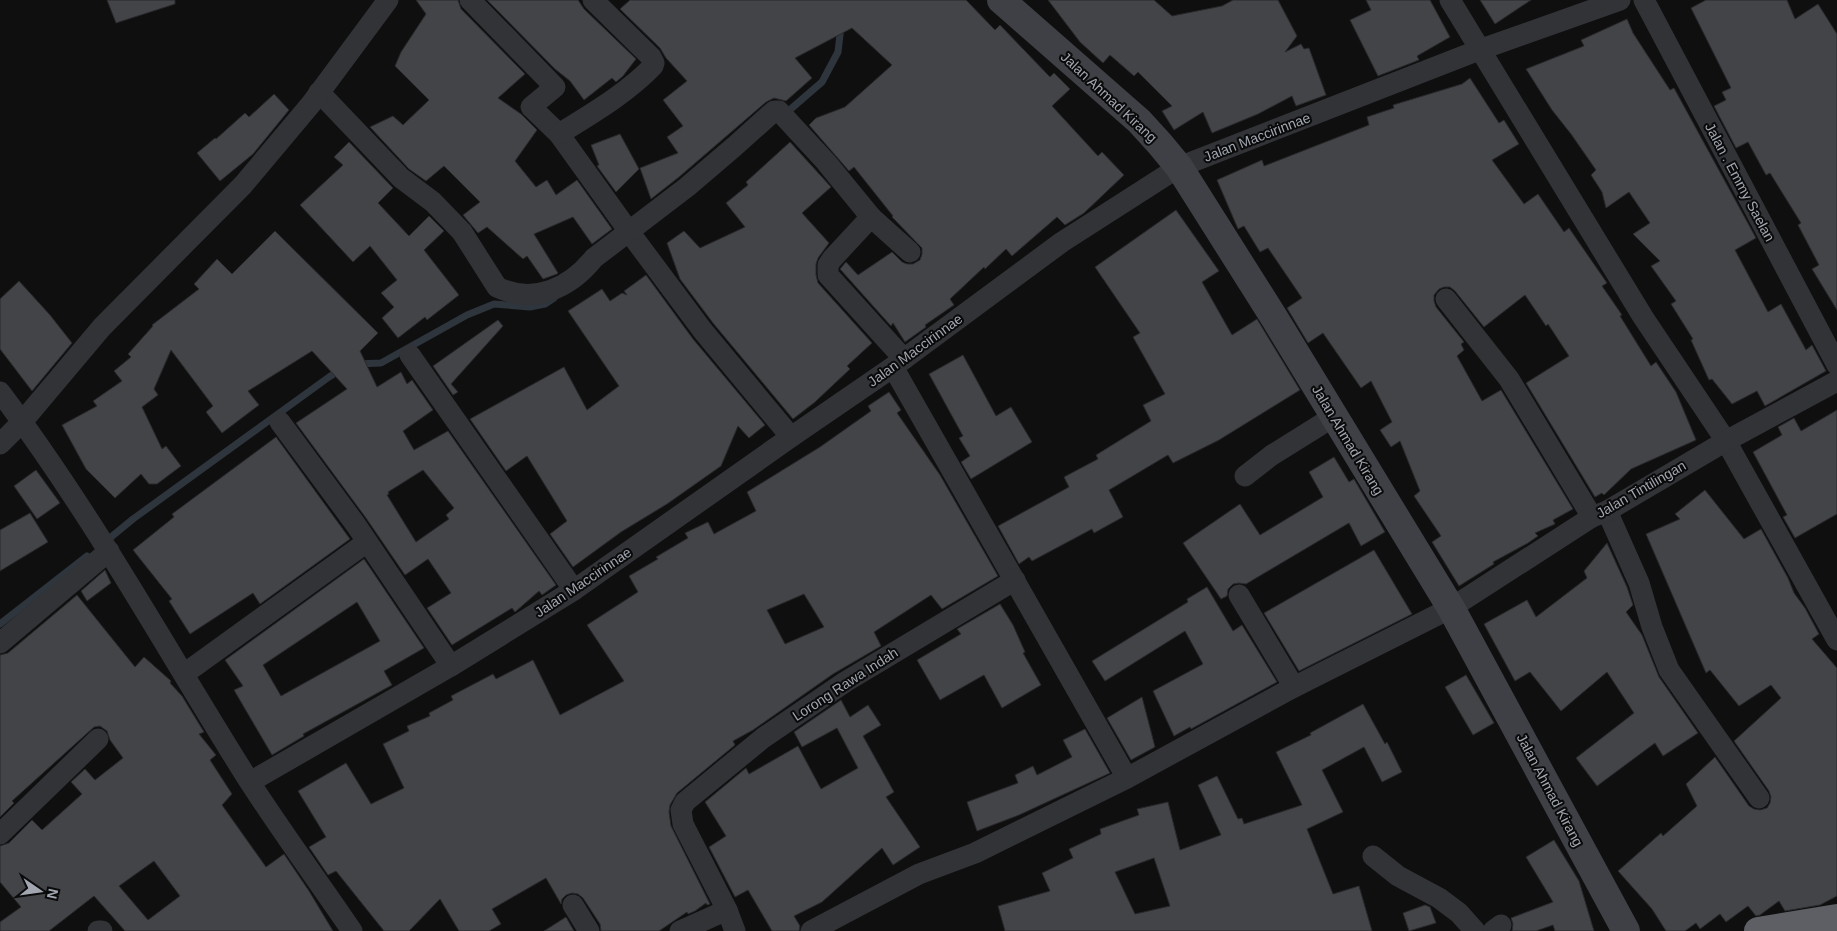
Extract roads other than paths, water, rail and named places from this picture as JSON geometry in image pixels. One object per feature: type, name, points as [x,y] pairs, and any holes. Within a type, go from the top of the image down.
[{"type":"highway","points":[[1758,931],[1837,918]]},
{"type":"main road","name":"Jalan Ahmad Kirang","points":[[1001,0],[1139,121],[1178,167],[1275,319],[1451,608],[1626,931]]},
{"type":"street","points":[[0,444],[22,422],[102,327],[243,185],[319,92],[388,0]]},
{"type":"street","points":[[470,0],[555,87],[531,107],[559,134],[703,331],[791,437]]},
{"type":"street","points":[[559,134],[606,104],[635,82],[654,63],[651,57],[594,0]]},
{"type":"street","points":[[1450,0],[1643,317],[1726,441],[1837,640]]},
{"type":"street","name":"Jalan Maccirinnae","points":[[250,782],[451,666],[574,590],[899,363],[1062,242],[1178,167],[1480,50],[1620,0]]},
{"type":"street","name":"Jalan . Emmy Saelan","points":[[1644,0],[1837,365]]},
{"type":"street","points":[[319,92],[401,178],[433,202],[462,232],[497,287],[505,291],[532,296],[550,292],[570,282],[585,270],[594,258],[636,241],[763,119],[777,110],[826,162],[871,216],[910,252]]},
{"type":"street","points":[[871,216],[832,259],[828,265],[828,275],[899,363],[1015,580],[1127,778]]},
{"type":"street","points":[[1446,299],[1509,379],[1600,514],[1639,583],[1652,627],[1669,670],[1758,798]]},
{"type":"street","points":[[410,355],[574,590]]},
{"type":"street","name":"Jalan Tintilingan","points":[[811,931],[918,874],[975,852],[1127,778],[1294,687],[1451,608],[1600,514],[1726,441],[1837,381]]},
{"type":"street","points":[[0,392],[97,532],[250,782],[352,931]]},
{"type":"street","points":[[1245,476],[1272,455],[1334,417]]},
{"type":"street","points":[[280,422],[367,542],[451,666]]},
{"type":"street","points":[[184,674],[367,542]]},
{"type":"street","points":[[0,643],[109,551]]},
{"type":"street","name":"Lorong Rawa Indah","points":[[727,910],[682,824],[681,810],[685,802],[763,738],[829,693],[1015,580]]},
{"type":"street","points":[[1239,595],[1294,687]]},
{"type":"street","points":[[0,834],[98,739]]},
{"type":"street","points":[[1372,856],[1398,876],[1445,903],[1458,913],[1475,931]]},
{"type":"street","points":[[573,905],[589,931]]},
{"type":"street","points":[[680,931],[727,910],[735,931]]},
{"type":"waterway","points":[[785,114],[822,82],[838,52],[841,26]]},
{"type":"waterway","points":[[357,364],[381,363],[467,315],[494,304],[530,307],[545,304],[554,298]]},
{"type":"waterway","points":[[105,542],[133,519],[340,370]]},
{"type":"waterway","points":[[0,624],[87,556]]}]
